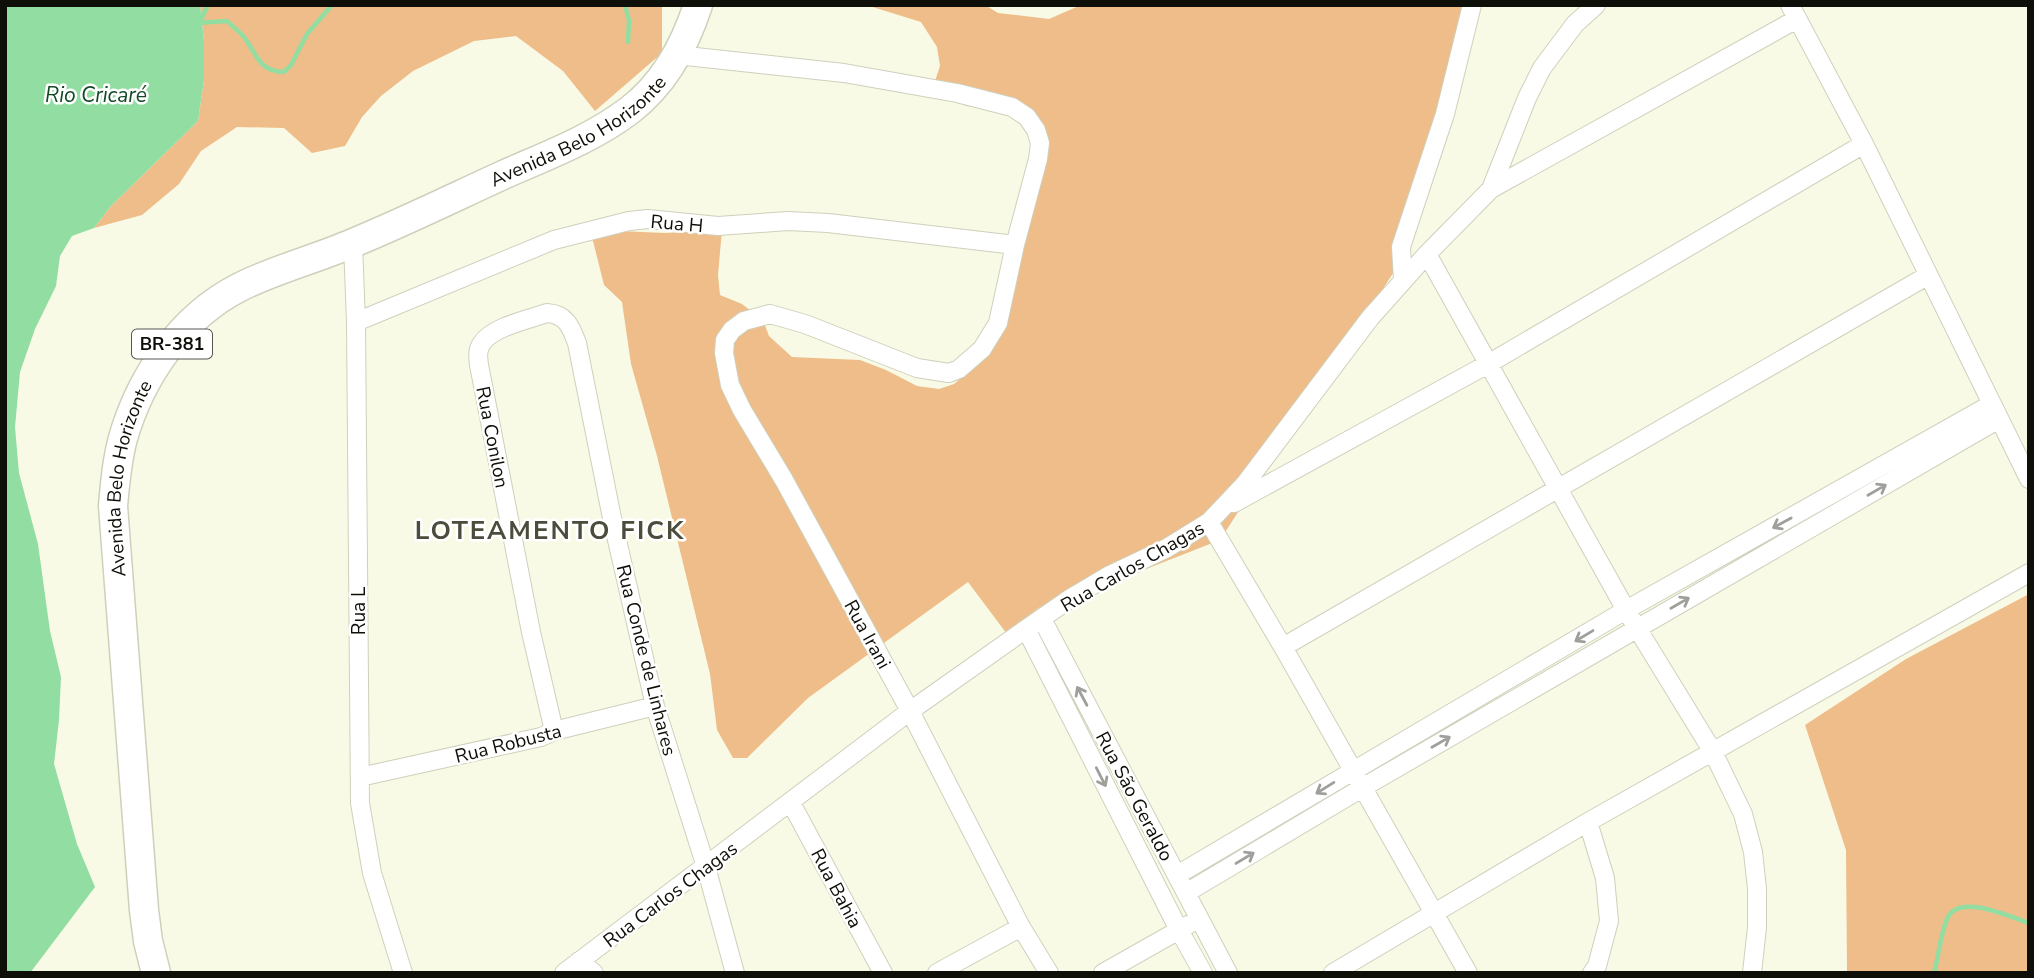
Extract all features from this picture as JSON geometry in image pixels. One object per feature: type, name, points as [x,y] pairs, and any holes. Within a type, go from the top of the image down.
[{"type":"main road","name":"Avenida Belo Horizonte","points":[[156,973],[144,910],[113,506],[123,440],[135,403],[149,376],[182,331],[201,313],[237,289],[353,244],[578,141],[631,109],[656,84],[677,55],[688,36],[698,5]]},
{"type":"street","points":[[1403,280],[1401,247],[1445,114],[1472,5]]},
{"type":"street","name":"Rua Carlos Chagas","points":[[564,973],[910,711],[1070,598],[1108,576],[1167,548],[1209,522],[1223,509],[1245,484],[1370,318],[1427,254],[1492,189],[1542,68],[1576,24],[1596,5]]},
{"type":"street","points":[[1492,189],[1793,12],[1864,144],[2029,479]]},
{"type":"street","points":[[677,55],[844,74],[957,93],[1012,107],[1032,123],[1040,143],[1015,245]]},
{"type":"street","points":[[1223,509],[1488,364],[1864,144]]},
{"type":"street","name":"Rua H","points":[[356,322],[554,240],[629,221],[648,219],[718,226],[788,221],[1015,245]]},
{"type":"street","name":"Rua L","points":[[353,244],[363,830],[372,873],[403,973]]},
{"type":"street","name":"Rua Irani","points":[[1015,245],[998,323],[973,359],[959,369],[948,373],[917,368],[805,324],[770,314],[744,321],[732,330],[726,340],[724,353],[730,385],[741,410],[784,480],[910,711],[1021,927],[1049,973]]},
{"type":"street","points":[[1427,254],[1626,610],[1713,752],[1743,814],[1753,852],[1757,927],[1752,973]]},
{"type":"street","points":[[1283,647],[1927,276]]},
{"type":"street","name":"Rua Conilon","points":[[554,731],[531,632],[478,352],[481,344],[493,333],[547,313],[555,313],[566,319],[577,342]]},
{"type":"street","name":"Rua Conde de Linhares","points":[[577,342],[612,517],[655,706],[706,867],[735,973]]},
{"type":"street","points":[[1177,875],[1268,824],[1352,771],[1626,610],[1994,412]]},
{"type":"street","points":[[1186,893],[1637,628],[1994,412]]},
{"type":"street","points":[[1209,522],[1468,973]]},
{"type":"street","points":[[1333,973],[1588,822],[2029,573]]},
{"type":"street","name":"Rua São Geraldo","points":[[1042,619],[1228,973]]},
{"type":"street","name":"Rua São Geraldo","points":[[1026,629],[1178,930],[1203,973]]},
{"type":"street","name":"Rua Robusta","points":[[360,777],[541,737],[554,731],[655,706]]},
{"type":"street","name":"Rua Bahia","points":[[791,803],[883,973]]},
{"type":"street","points":[[1588,822],[1605,878],[1609,921],[1597,966],[1592,973]]},
{"type":"street","points":[[1102,973],[1198,919]]},
{"type":"street","points":[[937,973],[1021,927]]},
{"type":"street","points":[[579,961],[594,973]]},
{"type":"shaded area","points":[[200,5],[662,5],[662,53],[595,111],[563,71],[516,36],[474,41],[413,71],[381,96],[362,117],[345,146],[312,153],[284,128],[237,127],[201,151],[179,184],[142,215],[94,228],[111,206],[198,121],[204,80]]},
{"type":"shaded area","points":[[866,5],[985,5],[998,13],[1049,19],[1081,5],[1479,5],[1410,247],[1220,540],[1090,591],[1055,599],[1037,609],[1007,634],[968,582],[808,698],[747,758],[733,758],[717,730],[710,674],[657,456],[631,364],[622,302],[604,285],[591,239],[619,231],[665,233],[722,230],[718,275],[720,295],[742,304],[763,320],[769,336],[792,357],[860,360],[917,386],[939,389],[954,384],[974,367],[998,320],[1042,144],[1031,122],[1005,109],[966,106],[933,87],[940,66],[937,47],[921,22]]},
{"type":"shaded area","points":[[2029,594],[2029,973],[1847,973],[1846,850],[1805,725],[1906,659]]},
{"type":"water","name":"Rio Cricaré","points":[[5,5],[200,5],[204,41],[204,80],[198,121],[111,206],[94,228],[72,236],[60,256],[56,286],[35,329],[20,372],[15,427],[19,473],[38,544],[50,631],[61,677],[54,764],[77,844],[95,887],[30,973],[5,973]]},
{"type":"waterway","points":[[200,22],[208,5]]},
{"type":"waterway","points":[[197,23],[227,21],[244,37],[264,65],[269,69],[284,72],[291,65],[307,34],[332,5]]},
{"type":"waterway","points":[[625,5],[629,20],[628,42]]},
{"type":"waterway","points":[[1934,973],[1945,925],[1953,911],[1962,907],[1973,907],[2029,923]]},
{"type":"district","name":"LOTEAMENTO FICK","points":[[550,530]]}]
